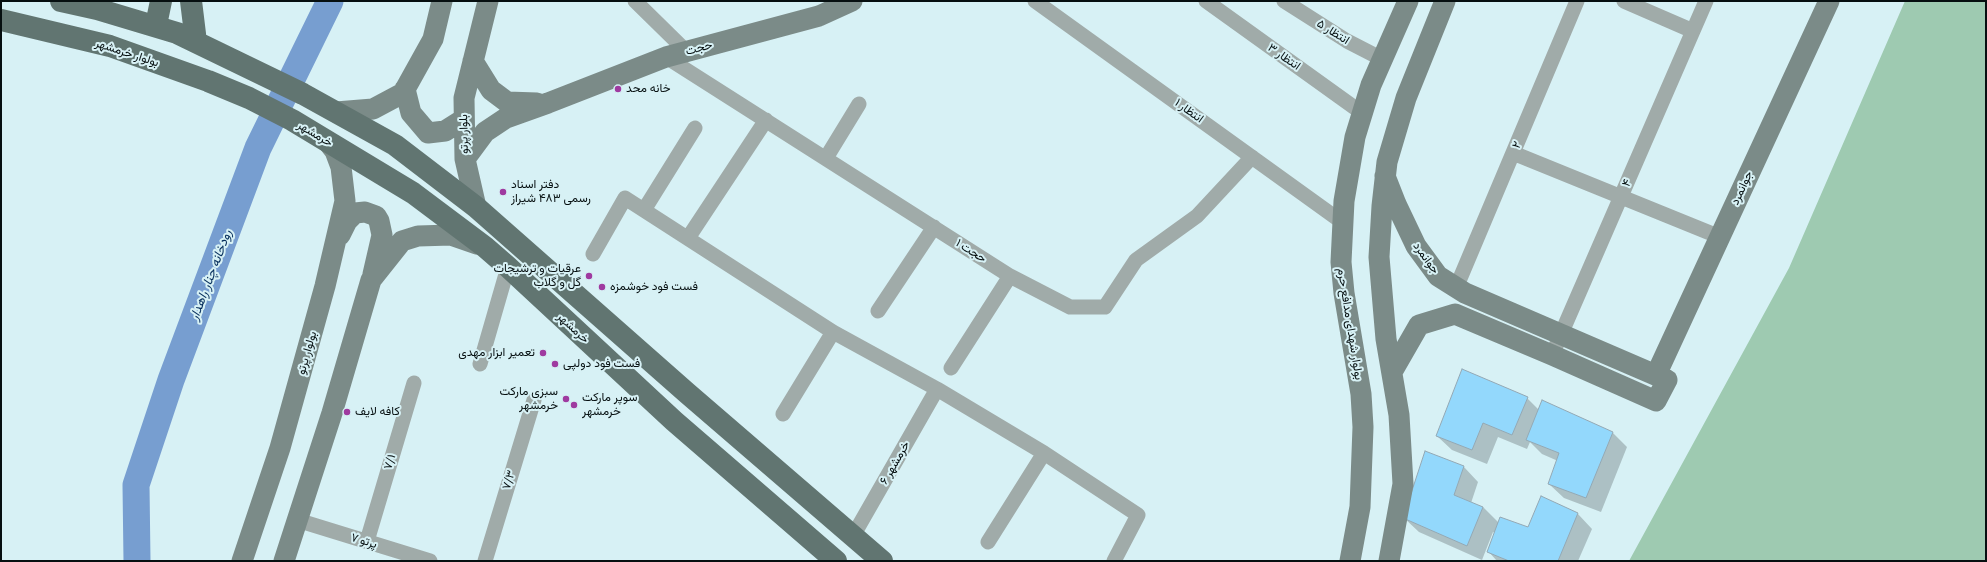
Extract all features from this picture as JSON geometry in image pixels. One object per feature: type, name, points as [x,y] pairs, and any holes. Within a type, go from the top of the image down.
[{"type":"main road","points":[[61,1],[156,25],[196,42],[303,94],[395,145],[476,207],[687,393],[882,561]]},
{"type":"main road","points":[[156,25],[161,1]]},
{"type":"main road","points":[[192,1],[196,42]]},
{"type":"main road","points":[[336,112],[372,109],[403,93],[433,39],[442,1]]},
{"type":"main road","points":[[488,1],[473,61],[491,90],[507,102],[548,103]]},
{"type":"main road","name":"حجت","points":[[465,159],[485,132],[506,118],[666,57],[819,16],[852,1]]},
{"type":"main road","name":"بولوار شهدای مدافع حرم","points":[[1350,561],[1360,507],[1364,427],[1344,293],[1341,262],[1342,222],[1349,164],[1362,113],[1371,85],[1408,1]]},
{"type":"main road","points":[[1389,561],[1403,484],[1399,415],[1386,339],[1379,257],[1385,176],[1387,162],[1406,98],[1444,1]]},
{"type":"main road","name":"جوانمرد","points":[[1385,176],[1396,204],[1416,246],[1438,276],[1464,293],[1656,375],[1829,1]]},
{"type":"main road","name":"بولوار خرمشهر","points":[[1,20],[110,46],[208,81],[249,98],[292,120]]},
{"type":"main road","name":"بلوار پرتو","points":[[473,61],[464,98],[464,119],[465,159],[476,207]]},
{"type":"main road","points":[[405,89],[411,113],[428,133],[445,131],[464,119]]},
{"type":"main road","name":"خرمشهر","points":[[292,120],[413,193],[485,247],[668,416],[836,561]]},
{"type":"main road","name":"بولوار پرتو","points":[[242,561],[280,448],[334,253],[344,201],[341,167],[335,151],[328,142]]},
{"type":"main road","points":[[284,561],[332,413],[371,280],[382,235],[379,221],[376,216],[365,212],[355,213],[351,216],[342,232],[334,253]]},
{"type":"main road","points":[[371,280],[402,241],[418,236],[451,235],[485,247]]},
{"type":"main road","points":[[1392,372],[1419,325],[1455,314],[1552,354],[1656,401],[1667,380],[1656,375]]},
{"type":"main road","points":[[668,416],[687,393]]},
{"type":"street","points":[[635,1],[686,51]]},
{"type":"street","name":"انتظار ۱","points":[[1035,1],[1342,222]]},
{"type":"street","name":"انتظار ۳","points":[[1206,1],[1362,113]]},
{"type":"street","name":"انتظار ۵","points":[[1284,1],[1347,41],[1382,59]]},
{"type":"street","name":"۲","points":[[1456,288],[1577,1]]},
{"type":"street","points":[[1624,1],[1693,31]]},
{"type":"street","name":"۴","points":[[1552,354],[1706,1]]},
{"type":"street","name":"حجت ۱","points":[[666,57],[1010,276],[1070,306],[1105,307],[1136,260],[1197,216],[1252,157]]},
{"type":"street","points":[[826,158],[859,104]]},
{"type":"street","points":[[688,238],[766,120]]},
{"type":"street","points":[[644,210],[695,128]]},
{"type":"street","points":[[1513,153],[1720,237]]},
{"type":"street","points":[[593,254],[625,198],[833,332],[937,389],[1044,453],[1138,514],[1114,561]]},
{"type":"street","points":[[878,311],[934,227]]},
{"type":"street","points":[[480,364],[508,267]]},
{"type":"street","points":[[951,368],[1010,276]]},
{"type":"street","points":[[783,414],[833,332]]},
{"type":"street","name":"۷/۱","points":[[367,541],[414,384]]},
{"type":"street","name":"خرمشهر ۶","points":[[853,536],[937,389]]},
{"type":"street","name":"۷/۳","points":[[485,561],[534,400]]},
{"type":"street","points":[[988,542],[1044,453]]},
{"type":"street","name":"پرتو ۷","points":[[297,520],[367,541],[410,558],[430,561]]},
{"type":"green space","points":[[1905,1],[1986,1],[1986,561],[1629,561],[1789,268]]},
{"type":"building","points":[[1462,369],[1528,397],[1512,435],[1483,423],[1472,450],[1436,436]]},
{"type":"building","points":[[1542,400],[1613,432],[1586,498],[1548,484],[1559,453],[1526,440]]},
{"type":"building","points":[[1425,451],[1464,466],[1454,495],[1483,507],[1467,546],[1403,518]]},
{"type":"building","points":[[1541,496],[1578,513],[1558,561],[1509,561],[1487,552],[1500,517],[1528,527]]},
{"type":"waterway","name":"رودخانه چنار راهدار","points":[[137,561],[136,485],[171,380],[258,148],[330,1]]},
{"type":"place","name":"خانه محد","points":[[618,89]]},
{"type":"place","name":"دفتر اسناد رسمی ۴۸۳ شیراز","points":[[503,192]]},
{"type":"place","name":"عرقیات و ترشیجات گل و گلاب","points":[[589,276]]},
{"type":"place","name":"فست فود خوشمزه","points":[[602,287]]},
{"type":"place","name":"تعمیر ابزار مهدی","points":[[543,353]]},
{"type":"place","name":"فست فود دولپی","points":[[555,364]]},
{"type":"place","name":"سبزی مارکت خرمشهر","points":[[566,399]]},
{"type":"place","name":"سوپر مارکت خرمشهر","points":[[574,405]]},
{"type":"place","name":"کافه لایف","points":[[347,412]]}]
